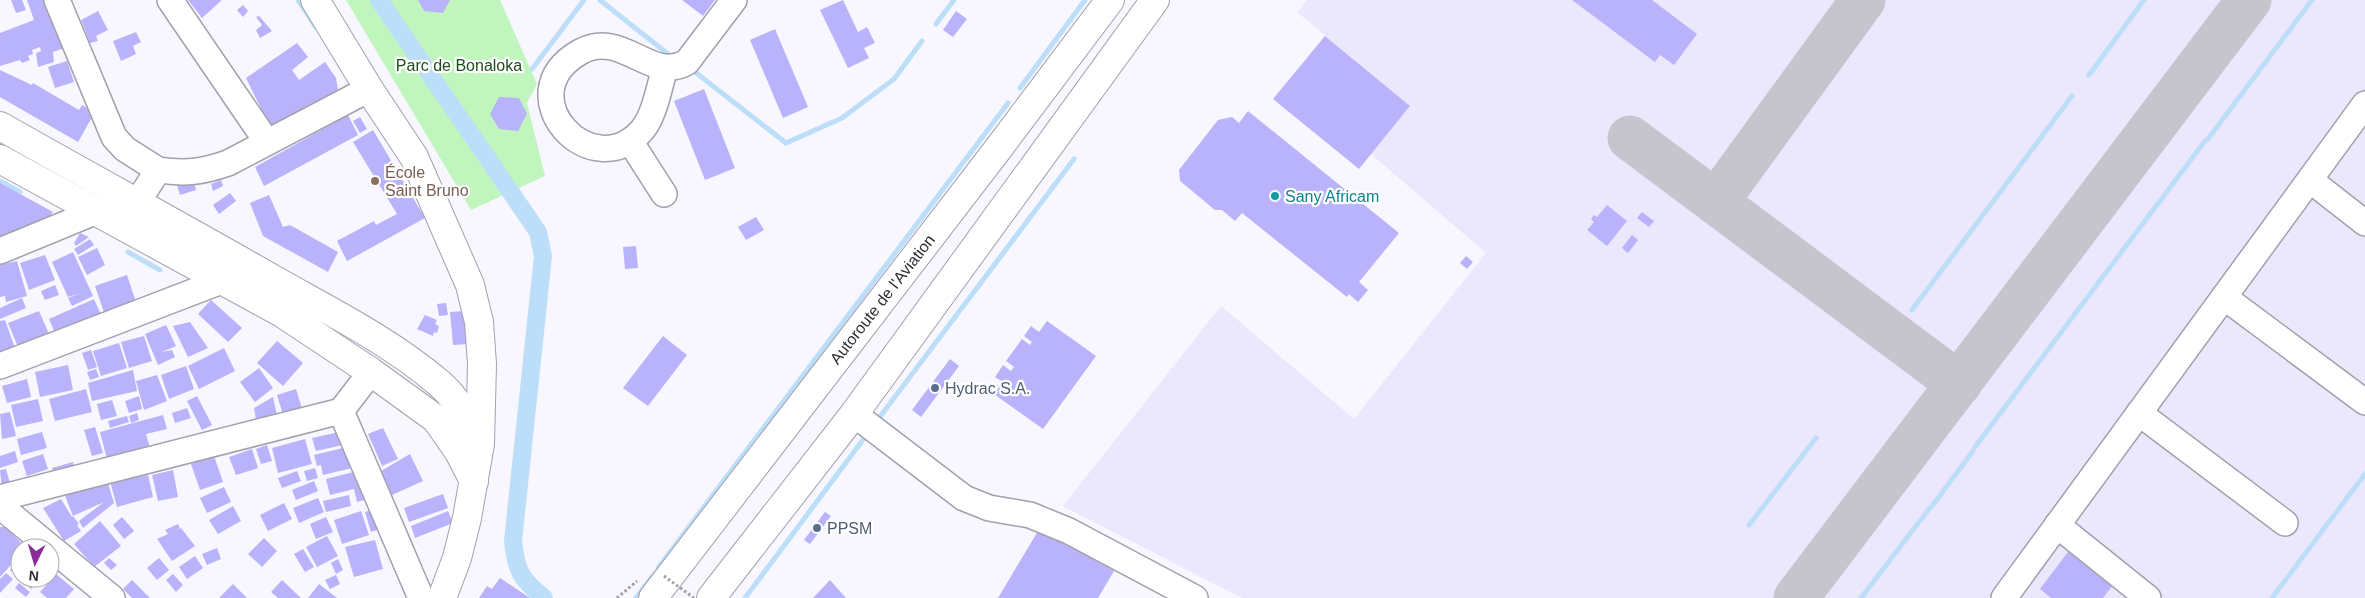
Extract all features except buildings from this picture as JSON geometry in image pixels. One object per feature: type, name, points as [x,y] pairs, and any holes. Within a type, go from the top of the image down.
[{"type":"main road","points":[[315,0],[369,89],[414,157],[470,285],[479,322],[482,364],[480,444],[459,550],[442,598]]},
{"type":"main road","name":"Autoroute de l'Aviation","points":[[648,587],[1110,0]]},
{"type":"main road","points":[[711,598],[854,414],[1154,0]]},
{"type":"main road","points":[[0,126],[340,317],[395,352],[439,384],[454,399],[465,415],[480,444]]},
{"type":"main road","points":[[0,159],[282,313],[371,372],[436,419],[459,452],[474,481]]},
{"type":"street","points":[[57,0],[114,137],[125,149],[158,170],[182,174],[206,171],[228,163],[369,89]]},
{"type":"street","points":[[170,0],[267,142]]},
{"type":"street","points":[[664,68],[652,109],[644,128],[630,141],[615,147],[600,148],[580,142],[566,133],[556,120],[552,104],[552,87],[557,73],[581,52],[594,47],[610,47],[627,50],[645,61],[664,68],[678,68],[687,62],[734,0]]},
{"type":"street","points":[[2004,598],[2365,104]]},
{"type":"street","points":[[630,141],[664,194]]},
{"type":"street","points":[[137,203],[158,170]]},
{"type":"street","points":[[2310,180],[2365,223]]},
{"type":"street","points":[[0,251],[97,211]]},
{"type":"street","points":[[0,366],[224,280]]},
{"type":"street","points":[[2224,297],[2365,402]]},
{"type":"street","points":[[0,498],[341,411],[371,372]]},
{"type":"street","points":[[341,411],[421,598]]},
{"type":"street","points":[[2139,413],[2285,523]]},
{"type":"street","points":[[854,414],[964,498],[989,508],[1030,515],[1069,531],[1188,596]]},
{"type":"street","points":[[0,506],[112,598]]},
{"type":"street","points":[[2057,525],[2148,598]]},
{"type":"path","points":[[617,598],[648,587],[694,598]]},
{"type":"shaded area","points":[[1307,0],[2365,0],[2365,598],[1242,598],[1063,506],[1221,306],[1354,419],[1486,253],[1371,154],[1410,106],[1297,12]]},
{"type":"green space","name":"Parc de Bonaloka","points":[[346,0],[500,0],[537,84],[527,103],[545,176],[471,210]]},
{"type":"waterway","points":[[298,0],[315,26]]},
{"type":"waterway","points":[[379,0],[538,232],[543,256],[513,541],[516,560],[521,574],[544,598]]},
{"type":"waterway","points":[[532,69],[584,0]]},
{"type":"waterway","points":[[600,0],[673,58]]},
{"type":"waterway","points":[[936,24],[954,0]]},
{"type":"waterway","points":[[1020,88],[1085,0]]},
{"type":"waterway","points":[[2089,75],[2144,0]]},
{"type":"waterway","points":[[2208,139],[2312,0]]},
{"type":"waterway","points":[[695,72],[786,143],[842,118],[894,79],[922,41]]},
{"type":"waterway","points":[[1912,310],[2072,96]]},
{"type":"waterway","points":[[658,568],[1008,103]]},
{"type":"waterway","points":[[1975,447],[2205,141]]},
{"type":"waterway","points":[[876,422],[1074,159]]},
{"type":"waterway","points":[[0,181],[20,192]]},
{"type":"waterway","points":[[128,252],[160,270]]},
{"type":"waterway","points":[[745,598],[868,433]]},
{"type":"waterway","points":[[1749,525],[1816,438]]},
{"type":"waterway","points":[[1932,506],[1973,451]]},
{"type":"waterway","points":[[2272,598],[2365,474]]},
{"type":"waterway","points":[[1861,598],[1929,509]]},
{"type":"waterway","points":[[636,598],[655,573]]},
{"type":"taxiway","points":[[1716,202],[1863,0]]},
{"type":"taxiway","points":[[1796,598],[2249,0]]},
{"type":"taxiway","points":[[1630,138],[1959,384]]},
{"type":"place","name":"École Saint Bruno","points":[[375,181]]},
{"type":"place","name":"Sany Africam","points":[[1275,196]]},
{"type":"place","name":"Hydrac S.A.","points":[[935,388]]},
{"type":"place","name":"PPSM","points":[[817,528]]}]
